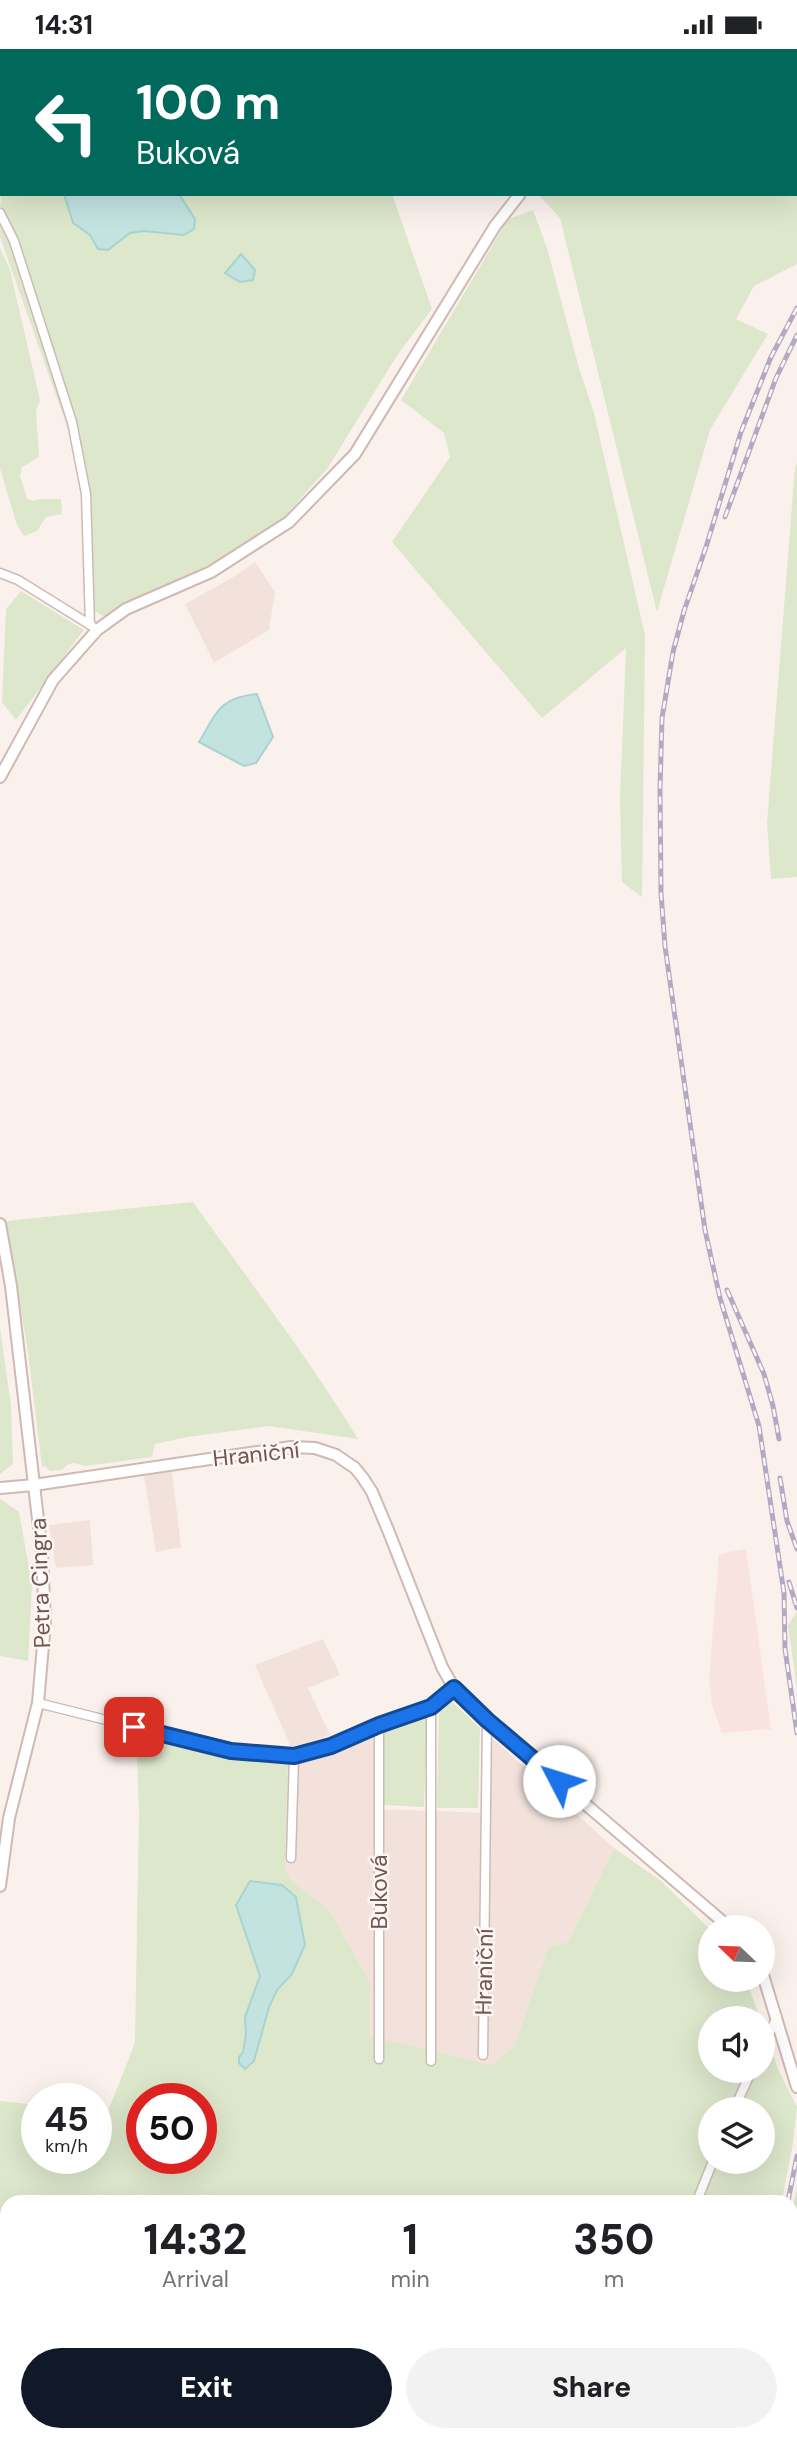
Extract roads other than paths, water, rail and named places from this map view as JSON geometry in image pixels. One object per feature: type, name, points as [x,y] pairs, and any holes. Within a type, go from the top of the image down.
[{"type":"street","points":[[0,777],[53,680],[94,627],[126,609],[211,572],[289,522],[355,454],[495,226],[518,196]]},
{"type":"street","points":[[0,213],[14,241],[72,422],[86,494],[94,627]]},
{"type":"street","points":[[0,573],[18,580],[94,627]]},
{"type":"street","name":"Petra Cingra","points":[[0,1224],[11,1286],[42,1554],[45,1622],[38,1703],[9,1818],[0,1887]]},
{"type":"street","name":"Hraniční","points":[[0,1488],[291,1447],[315,1448],[336,1455],[355,1468],[372,1492],[432,1645],[454,1688],[487,1720],[715,1915]]},
{"type":"street","points":[[38,1703],[231,1751],[294,1756],[331,1746],[379,1725],[431,1707],[454,1688]]},
{"type":"street","points":[[431,1707],[431,2061]]},
{"type":"street","name":"Hraniční","points":[[483,2055],[487,1720]]},
{"type":"street","name":"Buková","points":[[379,1725],[379,2059]]},
{"type":"street","points":[[291,1858],[294,1756]]},
{"type":"street","points":[[769,1992],[797,2087]]},
{"type":"street","points":[[775,2021],[777,2017]]},
{"type":"street","points":[[699,2195],[708,2174]]},
{"type":"water","points":[[65,196],[180,196],[195,219],[194,229],[184,235],[144,231],[130,233],[108,250],[98,249],[90,235],[73,223]]},
{"type":"water","points":[[241,254],[255,270],[253,280],[240,282],[225,273]]},
{"type":"water","points":[[257,694],[273,737],[256,763],[244,766],[199,742],[220,708],[234,699]]},
{"type":"water","points":[[250,1881],[282,1885],[296,1897],[305,1945],[292,1974],[277,1990],[269,2007],[254,2061],[245,2069],[239,2063],[239,2057],[243,2052],[246,2034],[245,2017],[260,1976],[236,1905]]},
{"type":"railway","points":[[797,308],[771,357],[741,432],[684,611],[673,652],[662,718],[660,789],[661,893],[665,946],[705,1230],[720,1298],[759,1426],[784,1593],[785,1649],[797,1733]]},
{"type":"railway","points":[[725,517],[776,378],[797,335]]},
{"type":"railway","points":[[727,1290],[764,1374],[779,1439]]},
{"type":"railway","points":[[780,1478],[787,1521],[797,1549]]},
{"type":"railway","points":[[789,1582],[797,1608]]},
{"type":"railway","points":[[789,2195],[797,2156]]}]
